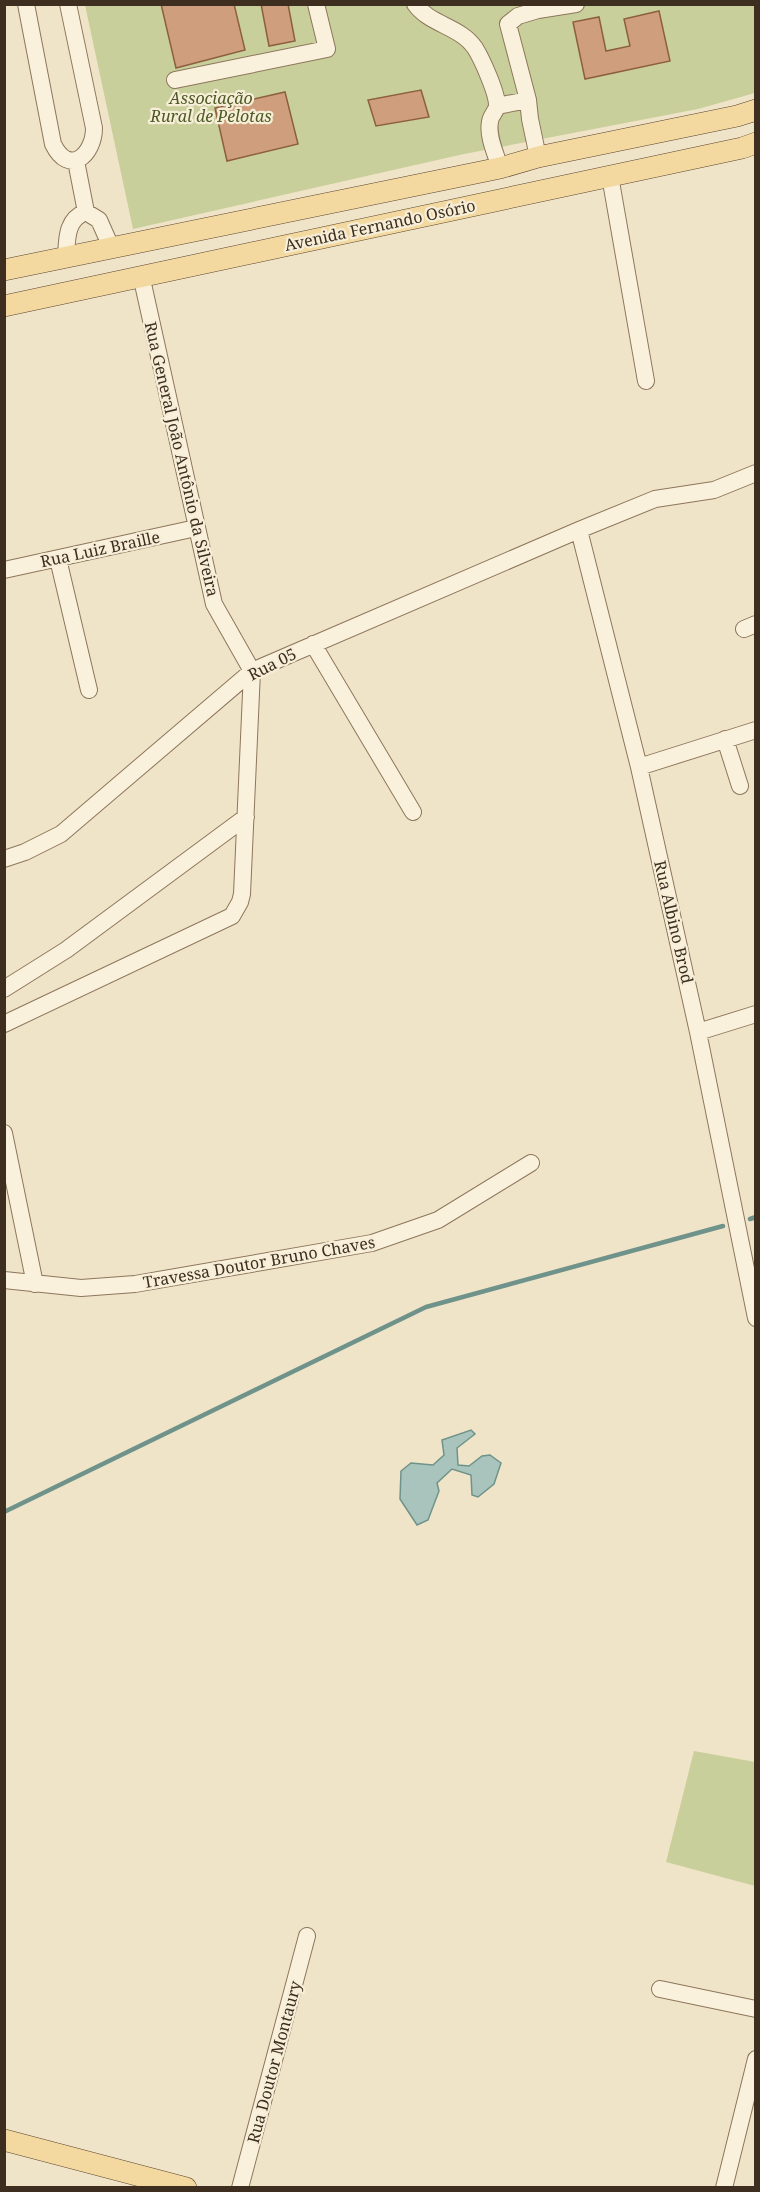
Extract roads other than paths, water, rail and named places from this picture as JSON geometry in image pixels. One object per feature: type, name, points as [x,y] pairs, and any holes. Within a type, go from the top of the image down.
[{"type":"main road","name":"Avenida Fernando Osório","points":[[4,270],[500,168],[538,157],[737,116],[756,110]]},
{"type":"main road","name":"Avenida Fernando Osório","points":[[4,306],[742,148],[756,143]]},
{"type":"main road","points":[[4,2140],[186,2187]]},
{"type":"street","points":[[26,4],[53,144],[61,158],[76,161],[84,156],[92,144],[94,128],[68,4]]},
{"type":"street","points":[[175,80],[327,49],[316,4]]},
{"type":"street","points":[[415,4],[428,17],[458,31],[475,47],[488,76],[497,106],[489,121],[500,168]]},
{"type":"street","points":[[538,157],[528,100],[508,24],[518,16],[539,7],[576,4]]},
{"type":"street","points":[[497,106],[528,100]]},
{"type":"street","points":[[76,161],[86,212],[99,220],[111,247]]},
{"type":"street","points":[[610,176],[646,381]]},
{"type":"street","points":[[66,257],[67,239],[72,220],[77,215],[86,212]]},
{"type":"street","name":"Rua General João Antônio da Silveira","points":[[141,275],[214,604],[252,671]]},
{"type":"street","name":"Rua 05","points":[[4,859],[25,852],[61,834],[252,671],[655,499],[714,490],[756,473]]},
{"type":"street","name":"Rua Luiz Braille","points":[[4,570],[196,528]]},
{"type":"street","name":"Rua Albino Brod","points":[[579,530],[639,767],[699,1032],[756,1318]]},
{"type":"street","points":[[58,559],[88,690]]},
{"type":"street","points":[[313,644],[413,812]]},
{"type":"street","points":[[4,1024],[232,916],[242,894],[252,671]]},
{"type":"street","points":[[639,767],[756,729]]},
{"type":"street","points":[[725,739],[740,786]]},
{"type":"street","points":[[4,989],[66,950],[246,817]]},
{"type":"street","points":[[699,1032],[756,1014]]},
{"type":"street","points":[[4,1133],[35,1284]]},
{"type":"street","name":"Travessa Doutor Bruno Chaves","points":[[4,1280],[81,1288],[135,1284],[372,1243],[438,1220],[531,1163]]},
{"type":"street","name":"Rua Doutor Montaury","points":[[240,2187],[307,1936]]},
{"type":"street","points":[[660,1989],[756,2009]]},
{"type":"street","points":[[724,2187],[756,2059]]},
{"type":"water","points":[[471,1430],[475,1434],[457,1448],[458,1465],[469,1466],[482,1456],[490,1455],[501,1463],[494,1484],[478,1497],[472,1495],[471,1475],[452,1469],[437,1483],[439,1491],[428,1520],[417,1525],[400,1499],[401,1471],[411,1463],[433,1465],[444,1455],[442,1440]]},
{"type":"waterway","points":[[750,1219],[756,1217]]},
{"type":"waterway","points":[[4,1512],[426,1307],[723,1226]]},
{"type":"park label","name":"Associação Rural de Pelotas","points":[[211,107]]}]
